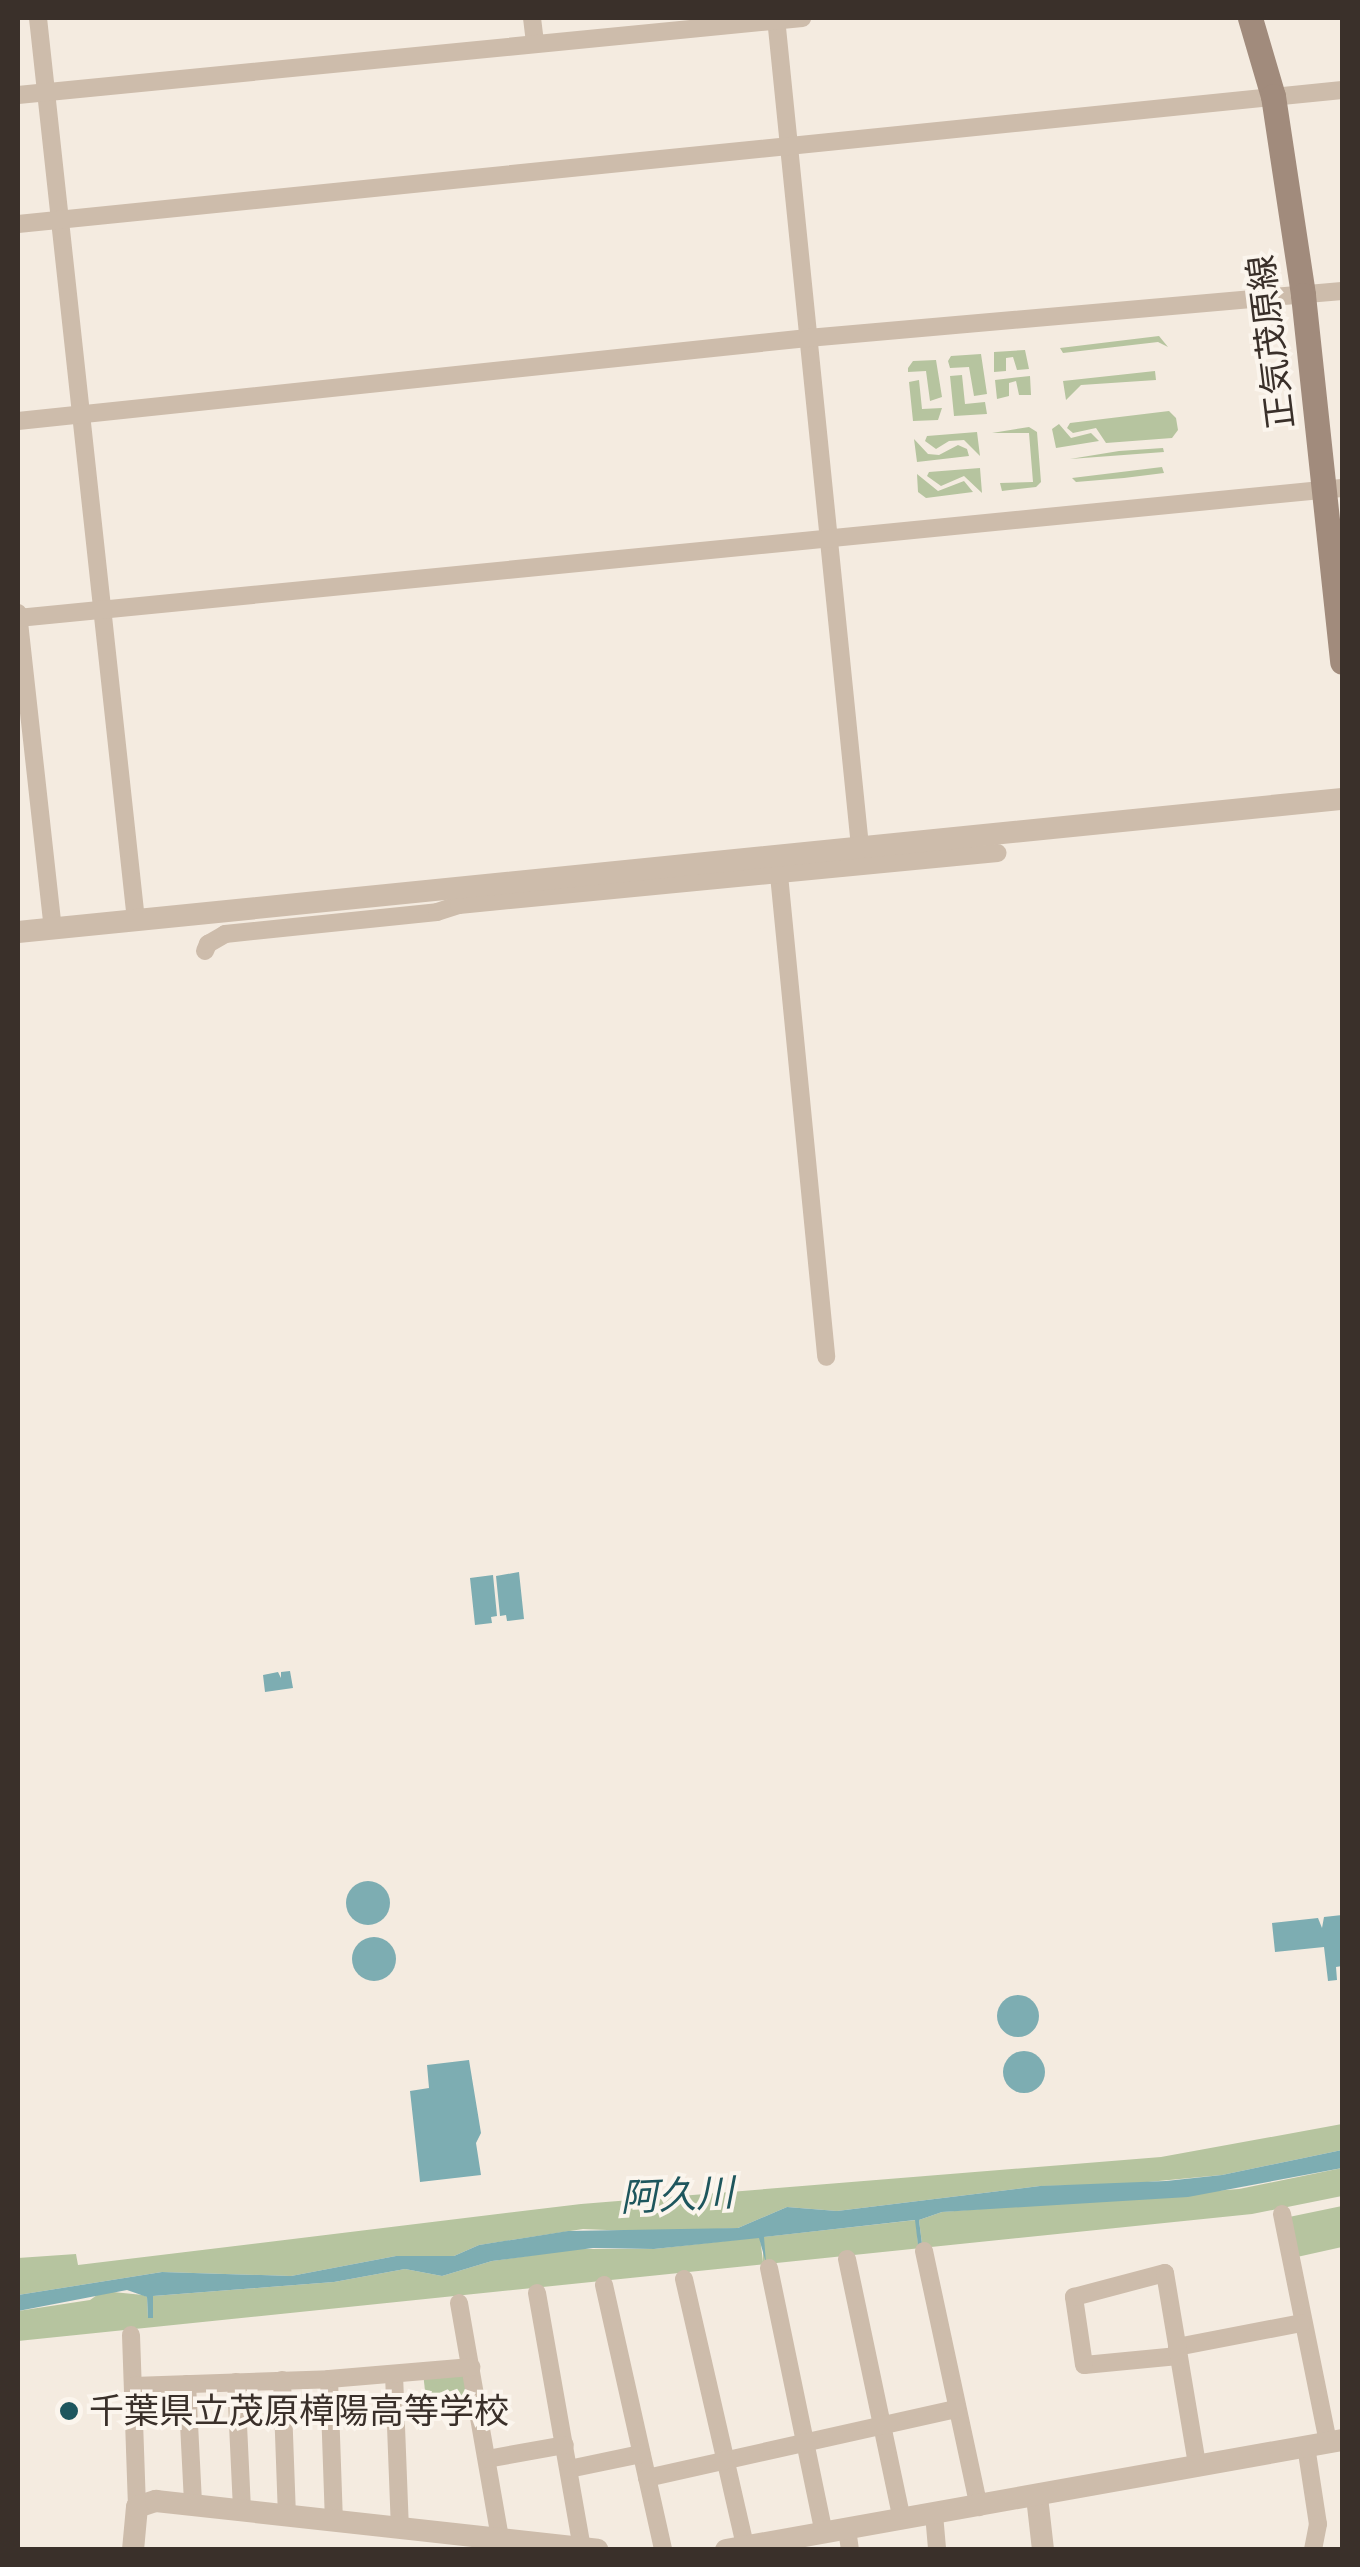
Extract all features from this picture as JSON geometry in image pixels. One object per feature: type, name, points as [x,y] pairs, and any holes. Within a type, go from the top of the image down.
[{"type":"main road","name":"正気茂原線","points":[[1250,18],[1272,96],[1333,489],[1342,662]]},
{"type":"street","points":[[38,18],[136,920]]},
{"type":"street","points":[[532,18],[534,44]]},
{"type":"street","points":[[776,18],[860,847]]},
{"type":"street","points":[[18,96],[802,18]]},
{"type":"street","points":[[18,224],[1342,90]]},
{"type":"street","points":[[18,421],[808,338],[1291,292],[1303,295],[1342,291]]},
{"type":"street","points":[[53,928],[18,616],[1333,489]]},
{"type":"street","points":[[18,932],[1342,800]]},
{"type":"street","points":[[205,952],[208,944],[225,934],[437,912],[458,905],[997,853]]},
{"type":"street","points":[[780,874],[826,1356]]},
{"type":"street","points":[[1282,2214],[1325,2443],[1312,2549]]},
{"type":"street","points":[[924,2250],[979,2506]]},
{"type":"street","points":[[847,2259],[902,2519]]},
{"type":"street","points":[[768,2268],[824,2532]]},
{"type":"street","points":[[1197,2465],[1178,2352],[1164,2273],[1074,2298],[1084,2365],[1178,2352],[1302,2322]]},
{"type":"street","points":[[684,2278],[726,2461],[736,2548],[824,2532],[848,2539],[902,2519],[1325,2443]]},
{"type":"street","points":[[604,2285],[663,2550]]},
{"type":"street","points":[[136,2507],[146,2501],[192,2504],[590,2548],[569,2469],[537,2293]]},
{"type":"street","points":[[460,2303],[500,2537]]},
{"type":"street","points":[[130,2335],[136,2507],[133,2550]]},
{"type":"street","points":[[132,2386],[329,2378],[472,2367]]},
{"type":"street","points":[[394,2374],[400,2527]]},
{"type":"street","points":[[329,2378],[334,2519]]},
{"type":"street","points":[[282,2380],[287,2514]]},
{"type":"street","points":[[236,2382],[242,2509]]},
{"type":"street","points":[[187,2384],[192,2504]]},
{"type":"street","points":[[647,2478],[956,2408]]},
{"type":"street","points":[[488,2459],[565,2446]]},
{"type":"street","points":[[569,2469],[641,2454]]},
{"type":"street","points":[[1037,2496],[1044,2550]]},
{"type":"street","points":[[934,2514],[937,2550]]},
{"type":"green space","points":[[1159,336],[1168,347],[1158,342],[1063,353],[1060,348]]},
{"type":"green space","points":[[1025,350],[1029,369],[1017,370],[1013,357],[1006,358],[1006,371],[994,372],[994,352]]},
{"type":"green space","points":[[981,354],[987,394],[974,396],[969,367],[950,368],[948,361],[951,356]]},
{"type":"green space","points":[[936,360],[942,397],[930,401],[926,371],[908,372],[908,368],[913,361]]},
{"type":"green space","points":[[1155,371],[1156,380],[1081,385],[1066,400],[1063,381]]},
{"type":"green space","points":[[962,375],[965,404],[985,402],[987,414],[954,416],[950,376]]},
{"type":"green space","points":[[1030,376],[1031,395],[1019,395],[1016,381],[1009,383],[1009,396],[997,399],[995,380]]},
{"type":"green space","points":[[919,380],[922,409],[942,408],[938,420],[913,421],[909,382]]},
{"type":"green space","points":[[1169,411],[1176,418],[1178,430],[1172,438],[1106,443],[1096,428],[1073,433],[1067,428],[1070,423]]},
{"type":"green space","points":[[1059,424],[1071,438],[1091,433],[1099,441],[1056,448],[1052,429]]},
{"type":"green space","points":[[1029,427],[1037,432],[1041,482],[1036,487],[1002,491],[1000,483],[1033,482],[1029,433],[992,433]]},
{"type":"green space","points":[[977,432],[980,456],[964,440],[949,441],[936,449],[925,441],[927,436]]},
{"type":"green space","points":[[914,439],[928,454],[939,455],[958,445],[967,449],[969,456],[917,462]]},
{"type":"green space","points":[[1163,448],[1164,452],[1070,459],[1119,451]]},
{"type":"green space","points":[[1162,467],[1164,473],[1076,482],[1072,478]]},
{"type":"green space","points":[[980,468],[982,493],[964,476],[941,486],[927,476],[929,472]]},
{"type":"green space","points":[[917,474],[938,491],[964,481],[973,492],[926,498],[918,492]]},
{"type":"green space","points":[[1342,2124],[1342,2150],[1222,2175],[1116,2185],[1040,2186],[837,2211],[787,2207],[738,2228],[655,2232],[583,2229],[479,2245],[454,2256],[396,2256],[291,2276],[162,2272],[18,2295],[18,2258],[76,2254],[78,2265],[581,2204],[1161,2157]]},
{"type":"green space","points":[[1342,2168],[1342,2196],[1252,2214],[18,2341],[18,2311],[90,2300],[103,2291],[147,2297],[148,2318],[153,2317],[153,2296],[334,2282],[405,2269],[442,2276],[492,2261],[575,2249],[654,2249],[760,2237],[763,2262],[763,2237],[916,2220],[918,2244],[922,2244],[919,2220],[942,2212],[1239,2189]]},
{"type":"green space","points":[[1342,2206],[1342,2247],[1297,2257],[1289,2217]]},
{"type":"green space","points":[[474,2371],[480,2415],[428,2417],[423,2373]]},
{"type":"water","points":[[519,1572],[524,1619],[507,1621],[506,1615],[500,1616],[496,1576]]},
{"type":"water","points":[[493,1575],[497,1616],[491,1617],[492,1623],[475,1625],[470,1578]]},
{"type":"water","points":[[290,1671],[293,1688],[265,1692],[263,1675],[278,1672],[281,1678],[281,1672]]},
{"type":"water","points":[[368,1881],[384,1887],[390,1903],[384,1919],[368,1925],[352,1919],[346,1903],[352,1887]]},
{"type":"water","points":[[1342,1915],[1342,1966],[1336,1967],[1337,1980],[1328,1981],[1324,1947],[1275,1952],[1272,1923],[1318,1918],[1322,1928],[1324,1917]]},
{"type":"water","points":[[374,1937],[390,1943],[396,1959],[390,1975],[374,1981],[358,1975],[352,1959],[358,1943]]},
{"type":"water","points":[[1018,1995],[1033,2001],[1039,2016],[1033,2031],[1018,2037],[1003,2031],[997,2016],[1003,2001]]},
{"type":"water","points":[[1024,2051],[1039,2057],[1045,2072],[1039,2087],[1024,2093],[1009,2087],[1003,2072],[1009,2057]]},
{"type":"water","points":[[469,2060],[481,2133],[476,2143],[481,2175],[420,2182],[410,2091],[429,2088],[427,2065]]},
{"type":"water","points":[[1342,2150],[1342,2168],[1188,2197],[942,2212],[919,2220],[922,2244],[918,2245],[915,2220],[764,2237],[766,2263],[759,2238],[654,2249],[593,2248],[492,2261],[442,2276],[405,2269],[334,2282],[153,2296],[153,2318],[148,2318],[147,2297],[127,2290],[18,2311],[18,2295],[162,2272],[291,2276],[396,2256],[454,2256],[479,2245],[568,2231],[738,2228],[787,2207],[837,2211],[1040,2186],[1166,2181],[1222,2175]]},
{"type":"place","name":"千葉県立茂原樟陽高等学校","points":[[69,2411]]},
{"type":"water label","name":"阿久川","points":[[677,2196]]}]
